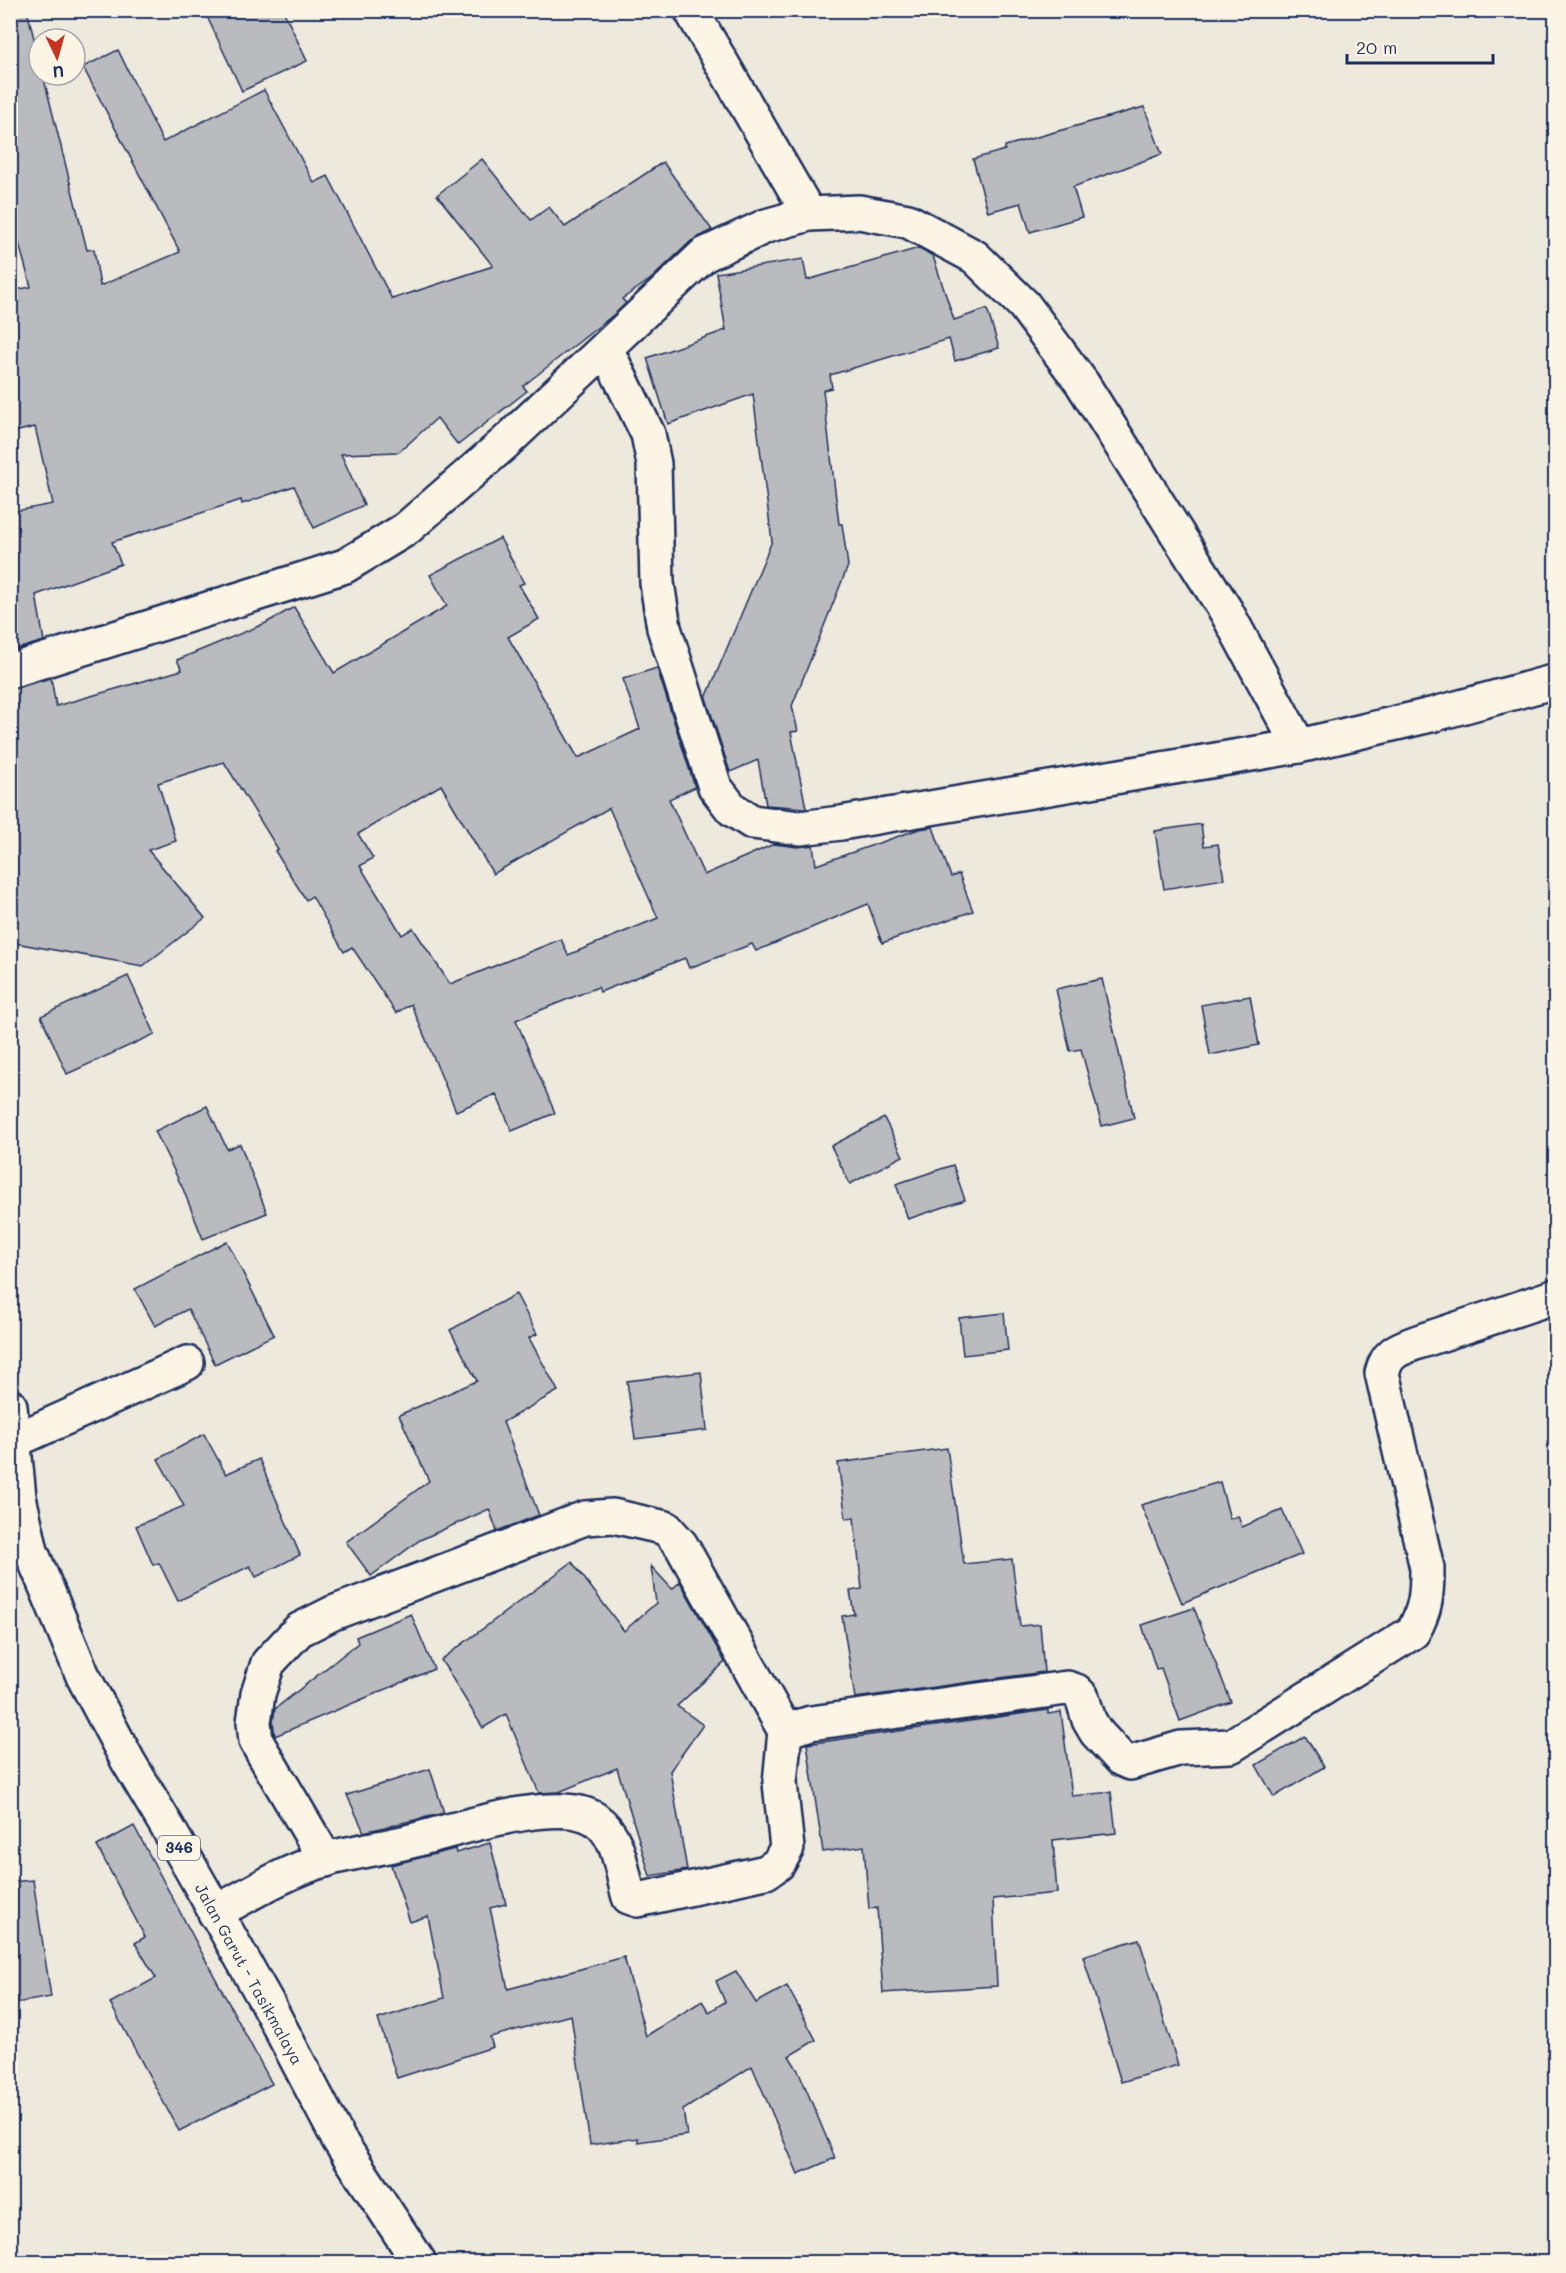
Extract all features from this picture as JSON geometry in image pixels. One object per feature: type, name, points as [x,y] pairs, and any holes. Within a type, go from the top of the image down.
[{"type":"street","points":[[691,10],[809,214]]},
{"type":"street","points":[[10,671],[345,566],[406,529],[506,442],[704,255],[766,226],[809,214],[859,212],[908,221],[975,257],[1024,305],[1082,383],[1219,601],[1299,746]]},
{"type":"street","points":[[606,349],[648,434],[654,464],[657,583],[664,628],[715,787],[732,809],[752,822],[776,827],[801,828],[841,823],[1299,746],[1435,714],[1556,681]]},
{"type":"street","points":[[785,1731],[811,1723],[1067,1688],[1076,1691],[1082,1697],[1089,1720],[1096,1732],[1120,1759],[1130,1763],[1181,1748],[1231,1746],[1413,1632],[1423,1615],[1427,1592],[1427,1568],[1383,1373],[1385,1360],[1397,1350],[1418,1342],[1556,1296]]},
{"type":"street","points":[[14,1440],[187,1363]]},
{"type":"street","name":"Jalan Garut - Tasikmalaya","points":[[10,1406],[19,1497],[31,1551],[83,1676],[128,1761],[266,2001],[339,2140],[419,2262]]},
{"type":"street","points":[[215,1913],[274,1880],[326,1860],[504,1817],[546,1810],[575,1813],[594,1818],[609,1832],[616,1848],[629,1897],[638,1900],[766,1872],[778,1864],[787,1848],[780,1783],[785,1731],[681,1545],[666,1528],[613,1516],[585,1518],[333,1613],[298,1630],[268,1663],[258,1694],[254,1722],[256,1741],[326,1860]]},
{"type":"building","points":[[10,10],[27,10],[31,27],[27,27],[27,87],[46,87],[87,250],[94,249],[100,286],[180,252],[87,75],[87,65],[118,50],[163,142],[264,90],[314,183],[328,176],[392,299],[493,266],[437,195],[482,159],[531,220],[549,207],[565,227],[663,162],[712,230],[691,241],[651,279],[622,299],[626,303],[617,312],[523,386],[527,391],[458,445],[437,418],[399,452],[341,454],[364,505],[314,528],[294,486],[242,504],[241,500],[112,542],[121,564],[36,595],[44,641],[10,651],[10,512],[53,504],[35,427],[10,433],[10,291],[31,287],[10,211]]},
{"type":"building","points":[[204,10],[283,10],[307,61],[242,91]]},
{"type":"building","points":[[1144,107],[1162,154],[1073,187],[1082,217],[1030,232],[1021,203],[988,212],[973,159],[1005,150],[1005,146]]},
{"type":"building","points":[[919,248],[933,256],[954,320],[987,309],[999,348],[955,361],[949,339],[830,375],[832,388],[823,390],[839,524],[842,524],[848,566],[792,706],[798,731],[791,732],[806,808],[766,805],[758,760],[730,772],[706,698],[772,541],[753,394],[668,424],[647,358],[726,330],[716,273],[803,259],[807,280]]},
{"type":"building","points":[[500,538],[524,583],[519,585],[539,619],[508,637],[578,758],[640,729],[623,679],[657,668],[695,787],[669,799],[704,875],[774,844],[798,847],[813,845],[816,865],[919,829],[933,827],[951,877],[959,874],[973,911],[882,943],[868,904],[756,951],[752,944],[689,968],[685,958],[600,992],[598,987],[516,1020],[555,1113],[512,1131],[496,1094],[456,1111],[411,1004],[396,1013],[352,947],[344,952],[312,896],[306,900],[275,851],[278,849],[224,762],[158,783],[176,841],[148,850],[205,918],[143,966],[10,942],[10,689],[51,678],[56,706],[182,670],[177,660],[266,623],[294,607],[334,673],[447,606],[430,575]],"holes":[[[441,785],[493,874],[609,808],[658,918],[568,955],[561,939],[450,984],[413,928],[402,935],[360,866],[373,858],[358,834]]]},
{"type":"building","points":[[1201,824],[1204,846],[1218,844],[1224,879],[1164,889],[1155,831]]},
{"type":"building","points":[[128,976],[155,1034],[67,1074],[41,1016]]},
{"type":"building","points":[[1102,979],[1134,1118],[1102,1126],[1081,1049],[1070,1051],[1056,989]]},
{"type":"building","points":[[1250,996],[1259,1045],[1210,1055],[1201,1005]]},
{"type":"building","points":[[207,1106],[227,1149],[240,1144],[267,1213],[203,1239],[183,1189],[155,1131]]},
{"type":"building","points":[[884,1118],[903,1156],[850,1184],[831,1146]]},
{"type":"building","points":[[953,1165],[965,1200],[908,1219],[896,1184]]},
{"type":"building","points":[[227,1241],[274,1335],[215,1364],[188,1309],[155,1326],[135,1289]]},
{"type":"building","points":[[516,1294],[537,1334],[529,1338],[558,1391],[503,1422],[539,1515],[497,1531],[489,1509],[420,1540],[371,1576],[346,1542],[429,1481],[399,1415],[477,1381],[450,1330]]},
{"type":"building","points":[[1004,1313],[1008,1350],[963,1355],[959,1318]]},
{"type":"building","points":[[701,1372],[707,1430],[635,1439],[627,1381]]},
{"type":"building","points":[[204,1434],[226,1474],[259,1459],[300,1555],[256,1577],[250,1566],[178,1601],[159,1563],[153,1565],[136,1526],[184,1506],[158,1459]]},
{"type":"building","points":[[947,1448],[964,1564],[1012,1559],[1020,1626],[1040,1624],[1044,1672],[855,1698],[842,1616],[854,1614],[850,1591],[862,1589],[854,1518],[846,1519],[838,1463]]},
{"type":"building","points":[[1220,1482],[1230,1519],[1238,1516],[1242,1527],[1282,1510],[1302,1554],[1182,1603],[1141,1505]]},
{"type":"building","points":[[572,1562],[624,1631],[656,1603],[651,1566],[672,1589],[680,1582],[725,1662],[677,1706],[703,1725],[670,1771],[687,1870],[650,1876],[617,1768],[559,1792],[539,1793],[506,1714],[483,1728],[441,1660]]},
{"type":"building","points":[[1194,1608],[1231,1702],[1180,1721],[1161,1668],[1156,1669],[1142,1625]]},
{"type":"building","points":[[411,1614],[434,1669],[275,1736],[273,1722],[275,1709],[358,1643],[356,1637]]},
{"type":"building","points":[[1048,1710],[1048,1714],[1061,1712],[1072,1796],[1111,1792],[1116,1833],[1053,1840],[1057,1893],[993,1899],[997,1986],[883,1993],[877,1908],[869,1909],[864,1846],[823,1852],[807,1744]]},
{"type":"building","points":[[1305,1736],[1324,1767],[1274,1797],[1256,1765]]},
{"type":"building","points":[[430,1769],[444,1813],[364,1832],[347,1795]]},
{"type":"building","points":[[134,1826],[272,2084],[179,2131],[110,2003],[156,1978],[135,1943],[145,1937],[97,1846]]},
{"type":"building","points":[[490,1843],[506,1904],[490,1908],[508,1989],[624,1957],[646,2036],[702,2001],[709,2012],[725,2002],[716,1981],[736,1971],[756,2003],[787,1986],[816,2040],[789,2056],[799,2072],[835,2158],[798,2174],[752,2066],[683,2110],[687,2135],[638,2142],[638,2138],[590,2145],[571,2015],[490,2037],[493,2047],[397,2078],[378,2019],[444,1998],[428,1916],[410,1922],[391,1865],[455,1849],[456,1853]]},
{"type":"building","points":[[33,1880],[51,1997],[10,2004],[10,1882]]},
{"type":"building","points":[[1139,1939],[1178,2065],[1121,2082],[1083,1956]]}]
